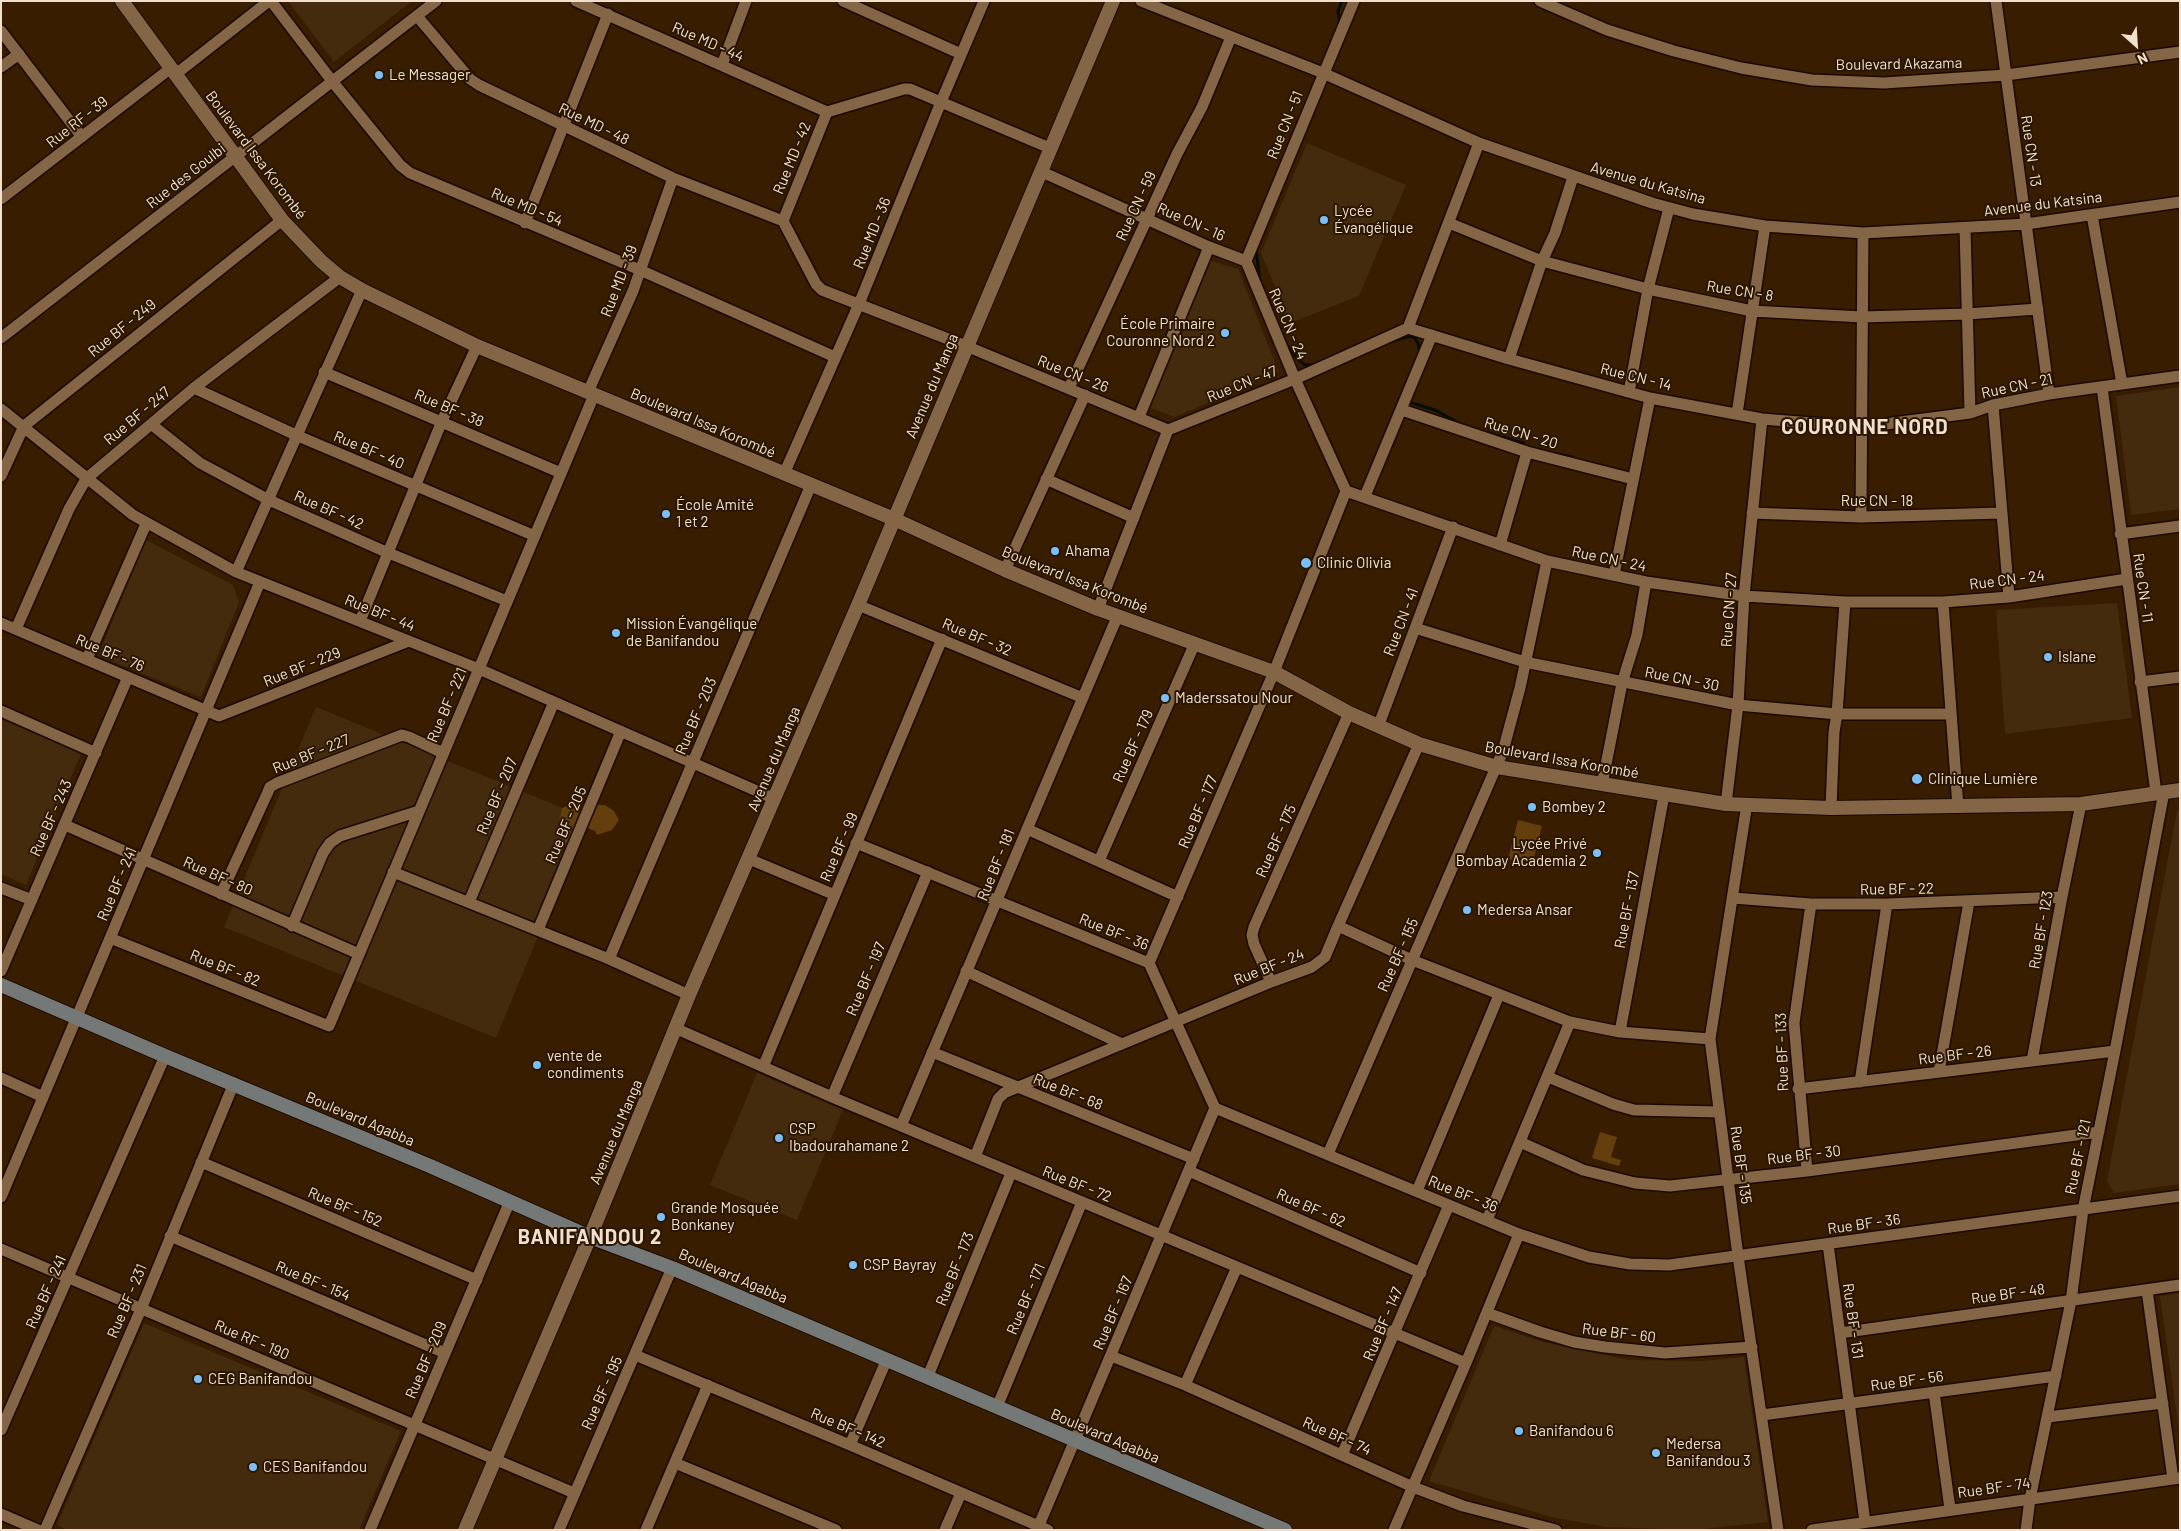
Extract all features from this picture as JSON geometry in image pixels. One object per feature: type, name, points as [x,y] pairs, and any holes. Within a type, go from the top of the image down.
[{"type":"main road","name":"Boulevard Agabba","points":[[1,985],[510,1201],[590,1237],[672,1268],[928,1376],[1075,1442],[1285,1530]]},
{"type":"street","name":"Boulevard Issa Korombé","points":[[122,1],[282,220],[340,278],[477,346],[894,519],[1005,570],[1098,608],[1274,672],[1349,713],[1419,744],[1497,767],[1726,804],[1831,808],[2081,804],[2180,790]]},
{"type":"street","name":"Rue RF - 39","points":[[1,199],[82,137],[270,1]]},
{"type":"street","name":"Rue MD - 54","points":[[270,1],[332,81],[400,165],[410,174],[640,270],[835,357]]},
{"type":"street","name":"Rue des Goulbi","points":[[1,338],[436,1]]},
{"type":"street","name":"Rue MD - 44","points":[[576,1],[827,112]]},
{"type":"street","points":[[722,65],[746,1]]},
{"type":"street","points":[[843,1],[961,54]]},
{"type":"street","name":"Rue MD - 36","points":[[784,474],[859,304],[984,1]]},
{"type":"street","name":"Avenue du Manga","points":[[465,1530],[590,1237],[690,995],[858,605],[1113,1]]},
{"type":"street","name":"Avenue du Katsina","points":[[1140,1],[1231,38],[1323,72],[1479,143],[1573,177],[1669,208],[1765,226],[1863,233],[2026,224],[2180,202]]},
{"type":"street","name":"Rue CN - 51","points":[[1246,261],[1354,1]]},
{"type":"street","name":"Boulevard Akazama","points":[[1540,1],[1607,30],[1674,51],[1741,68],[1812,80],[1884,82],[2006,75],[2180,52]]},
{"type":"street","name":"Rue CN - 13","points":[[1996,1],[2050,394]]},
{"type":"street","points":[[525,223],[608,14]]},
{"type":"street","name":"Rue MD - 48","points":[[417,16],[475,82],[673,178],[783,221]]},
{"type":"street","points":[[1,31],[82,137]]},
{"type":"street","name":"Rue CN - 59","points":[[1069,388],[1147,219],[1202,107],[1231,38]]},
{"type":"street","points":[[1,66],[18,54]]},
{"type":"street","name":"Rue MD - 42","points":[[783,221],[827,112],[908,89],[1052,149]]},
{"type":"street","points":[[1408,328],[1479,143]]},
{"type":"street","name":"Rue CN - 16","points":[[1042,172],[1208,247],[1246,261]]},
{"type":"street","points":[[1509,359],[1573,177]]},
{"type":"street","name":"Rue MD - 39","points":[[591,394],[629,300],[673,178]]},
{"type":"street","points":[[1629,392],[1648,289],[1669,208]]},
{"type":"street","points":[[2092,214],[2122,384]]},
{"type":"street","name":"Rue BF - 249","points":[[1,476],[24,426],[282,220]]},
{"type":"street","points":[[783,221],[819,287],[966,346]]},
{"type":"street","name":"Rue CN - 8","points":[[1449,222],[1542,261],[1648,289],[1752,311],[1862,317],[1967,314],[2038,309]]},
{"type":"street","points":[[1737,414],[1765,226]]},
{"type":"street","points":[[1965,228],[1970,413]]},
{"type":"street","points":[[1861,517],[1863,233]]},
{"type":"street","points":[[1139,417],[1208,247]]},
{"type":"street","name":"Rue CN - 24","points":[[1246,261],[1295,379],[1346,491],[1547,560],[1646,582],[1744,596],[1845,602],[1943,602],[2009,597],[2127,579]]},
{"type":"street","name":"Rue BF - 247","points":[[16,629],[69,509],[86,479],[194,388],[340,278]]},
{"type":"street","points":[[236,572],[270,500],[324,372],[362,290]]},
{"type":"street","name":"Rue CN - 14","points":[[1408,328],[1509,359],[1650,398],[1762,419],[1862,428]]},
{"type":"street","name":"Rue CN - 47","points":[[1168,430],[1295,379],[1408,328]]},
{"type":"street","points":[[1365,496],[1432,335]]},
{"type":"street","points":[[360,621],[386,552],[442,421],[477,346]]},
{"type":"street","name":"Rue CN - 26","points":[[966,346],[1168,430]]},
{"type":"street","name":"Rue BF - 38","points":[[324,372],[561,473]]},
{"type":"street","name":"Rue CN - 21","points":[[1862,428],[1970,413],[1993,405],[2050,394],[2180,376]]},
{"type":"street","name":"Rue CN - 11","points":[[2102,386],[2140,682],[2160,793]]},
{"type":"street","name":"Rue BF - 40","points":[[194,388],[298,436],[534,536]]},
{"type":"street","name":"Rue BF - 221","points":[[328,1026],[561,473],[591,394]]},
{"type":"street","points":[[1005,570],[1085,394]]},
{"type":"street","points":[[1614,576],[1650,398]]},
{"type":"street","points":[[1993,405],[2009,597]]},
{"type":"street","name":"Rue BF - 44","points":[[1,409],[86,479],[146,524],[236,572],[479,669],[775,799]]},
{"type":"street","name":"Rue CN - 20","points":[[1402,410],[1526,452],[1633,479]]},
{"type":"street","name":"Rue CN - 27","points":[[1726,804],[1738,705],[1744,596],[1762,419]]},
{"type":"street","name":"Rue BF - 42","points":[[151,424],[200,463],[270,500],[386,552],[507,601]]},
{"type":"street","points":[[1098,608],[1168,430]]},
{"type":"street","points":[[1500,545],[1526,452]]},
{"type":"street","points":[[1046,479],[1134,518]]},
{"type":"street","name":"Rue BF - 203","points":[[610,959],[811,485]]},
{"type":"street","name":"Rue BF - 177","points":[[1149,963],[1274,672],[1346,491]]},
{"type":"street","name":"Rue CN - 18","points":[[1752,513],[1861,517],[2001,513]]},
{"type":"street","points":[[88,660],[146,524]]},
{"type":"street","points":[[2120,534],[2180,526]]},
{"type":"street","name":"Rue CN - 41","points":[[1378,727],[1453,527]]},
{"type":"street","name":"Rue BF - 155","points":[[1328,1154],[1497,767],[1509,735],[1547,560]]},
{"type":"street","name":"Rue BF - 241","points":[[1,1197],[7,1169],[44,1097],[260,582]]},
{"type":"street","points":[[1602,785],[1622,683],[1636,642],[1646,582]]},
{"type":"street","points":[[1831,808],[1834,732],[1845,602]]},
{"type":"street","points":[[1943,602],[1958,807]]},
{"type":"street","name":"Rue BF - 32","points":[[858,605],[1083,698]]},
{"type":"street","name":"Rue BF - 181","points":[[900,1126],[998,901],[1118,615]]},
{"type":"street","name":"Rue BF - 76","points":[[1,622],[207,711]]},
{"type":"street","name":"Rue CN - 30","points":[[1415,628],[1525,662],[1738,705],[1837,714],[1951,714]]},
{"type":"street","name":"Rue BF - 99","points":[[763,1067],[942,639]]},
{"type":"street","name":"Rue BF - 229","points":[[207,711],[219,716],[409,640]]},
{"type":"street","name":"Rue BF - 179","points":[[1099,862],[1195,643]]},
{"type":"street","points":[[2140,682],[2180,676]]},
{"type":"street","name":"Rue BF - 243","points":[[1,971],[128,677]]},
{"type":"street","name":"Rue BF - 207","points":[[469,902],[554,702]]},
{"type":"street","points":[[1,711],[96,753]]},
{"type":"street","name":"Rue BF - 175","points":[[1271,982],[1254,944],[1252,935],[1254,927],[1349,713]]},
{"type":"street","name":"Rue BF - 205","points":[[538,930],[622,731]]},
{"type":"street","name":"Rue BF - 227","points":[[221,894],[270,787],[402,735],[409,736],[443,753]]},
{"type":"street","name":"Rue BF - 24","points":[[975,1157],[998,1099],[1004,1093],[1319,963],[1326,957],[1419,744]]},
{"type":"street","name":"Rue BF - 121","points":[[2026,1530],[2030,1499],[2071,1300],[2083,1210],[2116,1051],[2160,793]]},
{"type":"street","name":"Rue BF - 137","points":[[1620,1032],[1664,795]]},
{"type":"street","name":"Rue BF - 135","points":[[1747,804],[1710,1039],[1738,1256],[1778,1530]]},
{"type":"street","name":"Rue BF - 123","points":[[2032,1061],[2081,804]]},
{"type":"street","points":[[292,926],[330,843],[340,836],[419,811]]},
{"type":"street","name":"Rue BF - 80","points":[[64,825],[359,954]]},
{"type":"street","points":[[1027,829],[1178,897]]},
{"type":"street","name":"Rue BF - 36","points":[[856,843],[1149,963],[1215,1108],[1520,1234],[1589,1257],[1630,1264],[1669,1265],[2180,1196]]},
{"type":"street","points":[[749,859],[835,895]]},
{"type":"street","points":[[394,872],[610,959],[690,995]]},
{"type":"street","name":"Rue BF - 197","points":[[832,1098],[928,872]]},
{"type":"street","points":[[1,888],[32,900]]},
{"type":"street","name":"Rue BF - 22","points":[[1733,898],[1811,904],[1887,904],[2062,897]]},
{"type":"street","points":[[1939,1072],[1969,902]]},
{"type":"street","name":"Rue BF - 133","points":[[1806,1170],[1794,1023],[1811,904]]},
{"type":"street","points":[[1860,1082],[1887,904]]},
{"type":"street","points":[[1338,926],[1412,960],[1570,1022],[1620,1032],[1710,1039]]},
{"type":"street","name":"Rue BF - 82","points":[[110,938],[328,1026]]},
{"type":"street","points":[[966,971],[1122,1044]]},
{"type":"street","points":[[1417,1191],[1499,995]]},
{"type":"street","points":[[1487,1220],[1570,1022]]},
{"type":"street","name":"Rue BF - 72","points":[[677,1029],[832,1098],[1466,1363]]},
{"type":"street","name":"Rue BF - 26","points":[[1798,1089],[2116,1051]]},
{"type":"street","name":"Rue BF - 68","points":[[932,1052],[1194,1160]]},
{"type":"street","name":"Rue BF - 241","points":[[1,1430],[165,1056]]},
{"type":"street","points":[[1548,1077],[1613,1104],[1634,1110],[1719,1112]]},
{"type":"street","points":[[1,1078],[44,1097]]},
{"type":"street","name":"Rue BF - 231","points":[[45,1530],[141,1309],[234,1083]]},
{"type":"street","name":"Rue BF - 167","points":[[1042,1528],[1075,1442],[1215,1108]]},
{"type":"street","name":"Rue BF - 30","points":[[1520,1142],[1583,1170],[1635,1183],[1670,1186],[2099,1132]]},
{"type":"street","name":"Rue BF - 152","points":[[201,1162],[477,1280]]},
{"type":"street","name":"Rue BF - 62","points":[[1189,1171],[1421,1273]]},
{"type":"street","name":"Rue BF - 173","points":[[928,1376],[1011,1173]]},
{"type":"street","name":"Rue BF - 209","points":[[370,1530],[510,1201]]},
{"type":"street","name":"Rue BF - 171","points":[[997,1407],[1082,1202]]},
{"type":"street","name":"Rue BF - 147","points":[[1342,1455],[1449,1205]]},
{"type":"street","points":[[1394,1530],[1520,1234]]},
{"type":"street","name":"Rue BF - 154","points":[[170,1236],[445,1353]]},
{"type":"street","name":"Rue BF - 131","points":[[1828,1244],[1865,1522]]},
{"type":"street","name":"Rue RF - 190","points":[[1,1249],[574,1493]]},
{"type":"street","points":[[1185,1385],[1237,1267]]},
{"type":"street","name":"Rue BF - 195","points":[[559,1530],[672,1268]]},
{"type":"street","name":"Rue BF - 48","points":[[1840,1333],[2180,1286]]},
{"type":"street","points":[[2148,1290],[2163,1403],[2177,1478]]},
{"type":"street","name":"Rue BF - 60","points":[[1487,1313],[1514,1324],[1574,1342],[1612,1348],[1665,1354],[1752,1347]]},
{"type":"street","name":"Rue BF - 142","points":[[635,1355],[850,1444],[1042,1528]]},
{"type":"street","name":"Rue BF - 74","points":[[1111,1356],[1185,1385],[1412,1487],[1463,1506],[1556,1530]]},
{"type":"street","points":[[850,1444],[887,1359]]},
{"type":"street","name":"Rue BF - 56","points":[[1762,1415],[2056,1376]]},
{"type":"street","points":[[646,1530],[708,1385]]},
{"type":"street","points":[[1934,1392],[1950,1509]]},
{"type":"street","points":[[2048,1417],[2163,1403]]},
{"type":"street","points":[[675,1463],[836,1530]]},
{"type":"street","name":"Rue BF - 74","points":[[1812,1530],[2177,1478]]},
{"type":"street","points":[[945,1530],[961,1493]]},
{"type":"street","points":[[1,1514],[38,1530]]},
{"type":"shaded area","points":[[288,1],[412,1],[334,62]]},
{"type":"shaded area","points":[[1307,143],[1406,185],[1359,296],[1290,323],[1261,253]]},
{"type":"shaded area","points":[[1211,261],[1238,269],[1279,372],[1175,417],[1148,407]]},
{"type":"shaded area","points":[[2180,387],[2180,509],[2131,515],[2116,396]]},
{"type":"shaded area","points":[[146,540],[233,585],[239,602],[201,697],[98,656]]},
{"type":"shaded area","points":[[2117,603],[2132,718],[2005,734],[1996,610]]},
{"type":"shaded area","points":[[316,707],[587,818],[496,1038],[224,927]]},
{"type":"shaded area","points":[[1,719],[81,753],[26,885],[1,874]]},
{"type":"shaded area","points":[[573,804],[605,805],[614,811],[619,820],[612,830],[597,835],[595,831],[580,822],[573,830],[576,840],[566,844],[559,825],[562,808]]},
{"type":"shaded area","points":[[2180,810],[2180,1184],[2114,1193],[2107,1181],[2177,811]]},
{"type":"shaded area","points":[[1518,820],[1542,826],[1532,865],[1508,859]]},
{"type":"shaded area","points":[[757,1073],[843,1110],[797,1220],[710,1185]]},
{"type":"shaded area","points":[[1600,1132],[1617,1137],[1611,1157],[1621,1160],[1619,1166],[1592,1158]]},
{"type":"shaded area","points":[[2180,1293],[2180,1437],[2160,1296]]},
{"type":"shaded area","name":"CEG Banifandou","points":[[144,1323],[401,1431],[359,1530],[68,1530],[57,1525]]},
{"type":"shaded area","points":[[1494,1326],[1543,1342],[1629,1360],[1702,1361],[1744,1357],[1768,1522],[1694,1530],[1606,1527],[1551,1517],[1429,1481]]},
{"type":"waterway","points":[[1340,23],[1338,11],[1342,1]]},
{"type":"waterway","points":[[1256,249],[1260,282]]},
{"type":"waterway","points":[[1380,345],[1410,336],[1415,338],[1418,343],[1420,354]]},
{"type":"waterway","points":[[1285,343],[1305,365],[1314,365]]},
{"type":"waterway","points":[[1409,399],[1412,403],[1435,410],[1461,424]]},
{"type":"waterway","points":[[1488,433],[1523,443],[1528,448]]},
{"type":"waterway","points":[[1558,454],[1572,457]]},
{"type":"place","name":"Le Messager","points":[[379,75]]},
{"type":"place","name":"Lycée Évangélique","points":[[1324,220]]},
{"type":"place","name":"École Primaire Couronne Nord 2","points":[[1225,333]]},
{"type":"place","name":"École Amité 1 et 2","points":[[666,514]]},
{"type":"place","name":"Ahama","points":[[1055,551]]},
{"type":"place","name":"Clinic Olivia","points":[[1306,563]]},
{"type":"place","name":"Mission Évangélique de Banifandou","points":[[616,633]]},
{"type":"place","name":"Islane","points":[[2048,657]]},
{"type":"place","name":"Maderssatou Nour","points":[[1165,698]]},
{"type":"place","name":"Clinique Lumière","points":[[1917,779]]},
{"type":"place","name":"Bombey 2","points":[[1532,807]]},
{"type":"place","name":"Lycée Privé Bombay Academia 2","points":[[1597,853]]},
{"type":"place","name":"Medersa Ansar","points":[[1467,910]]},
{"type":"place","name":"vente de condiments","points":[[537,1065]]},
{"type":"place","name":"CSP Ibadourahamane 2","points":[[779,1138]]},
{"type":"place","name":"Grande Mosquée Bonkaney","points":[[661,1217]]},
{"type":"place","name":"CSP Bayray","points":[[853,1265]]},
{"type":"place","name":"CEG Banifandou","points":[[198,1379]]},
{"type":"place","name":"Banifandou 6","points":[[1519,1431]]},
{"type":"place","name":"Medersa Banifandou 3","points":[[1656,1453]]},
{"type":"place","name":"CES Banifandou","points":[[253,1467]]},
{"type":"district","name":"COURONNE NORD","points":[[1865,427]]},
{"type":"district","name":"BANIFANDOU 2","points":[[590,1237]]}]
